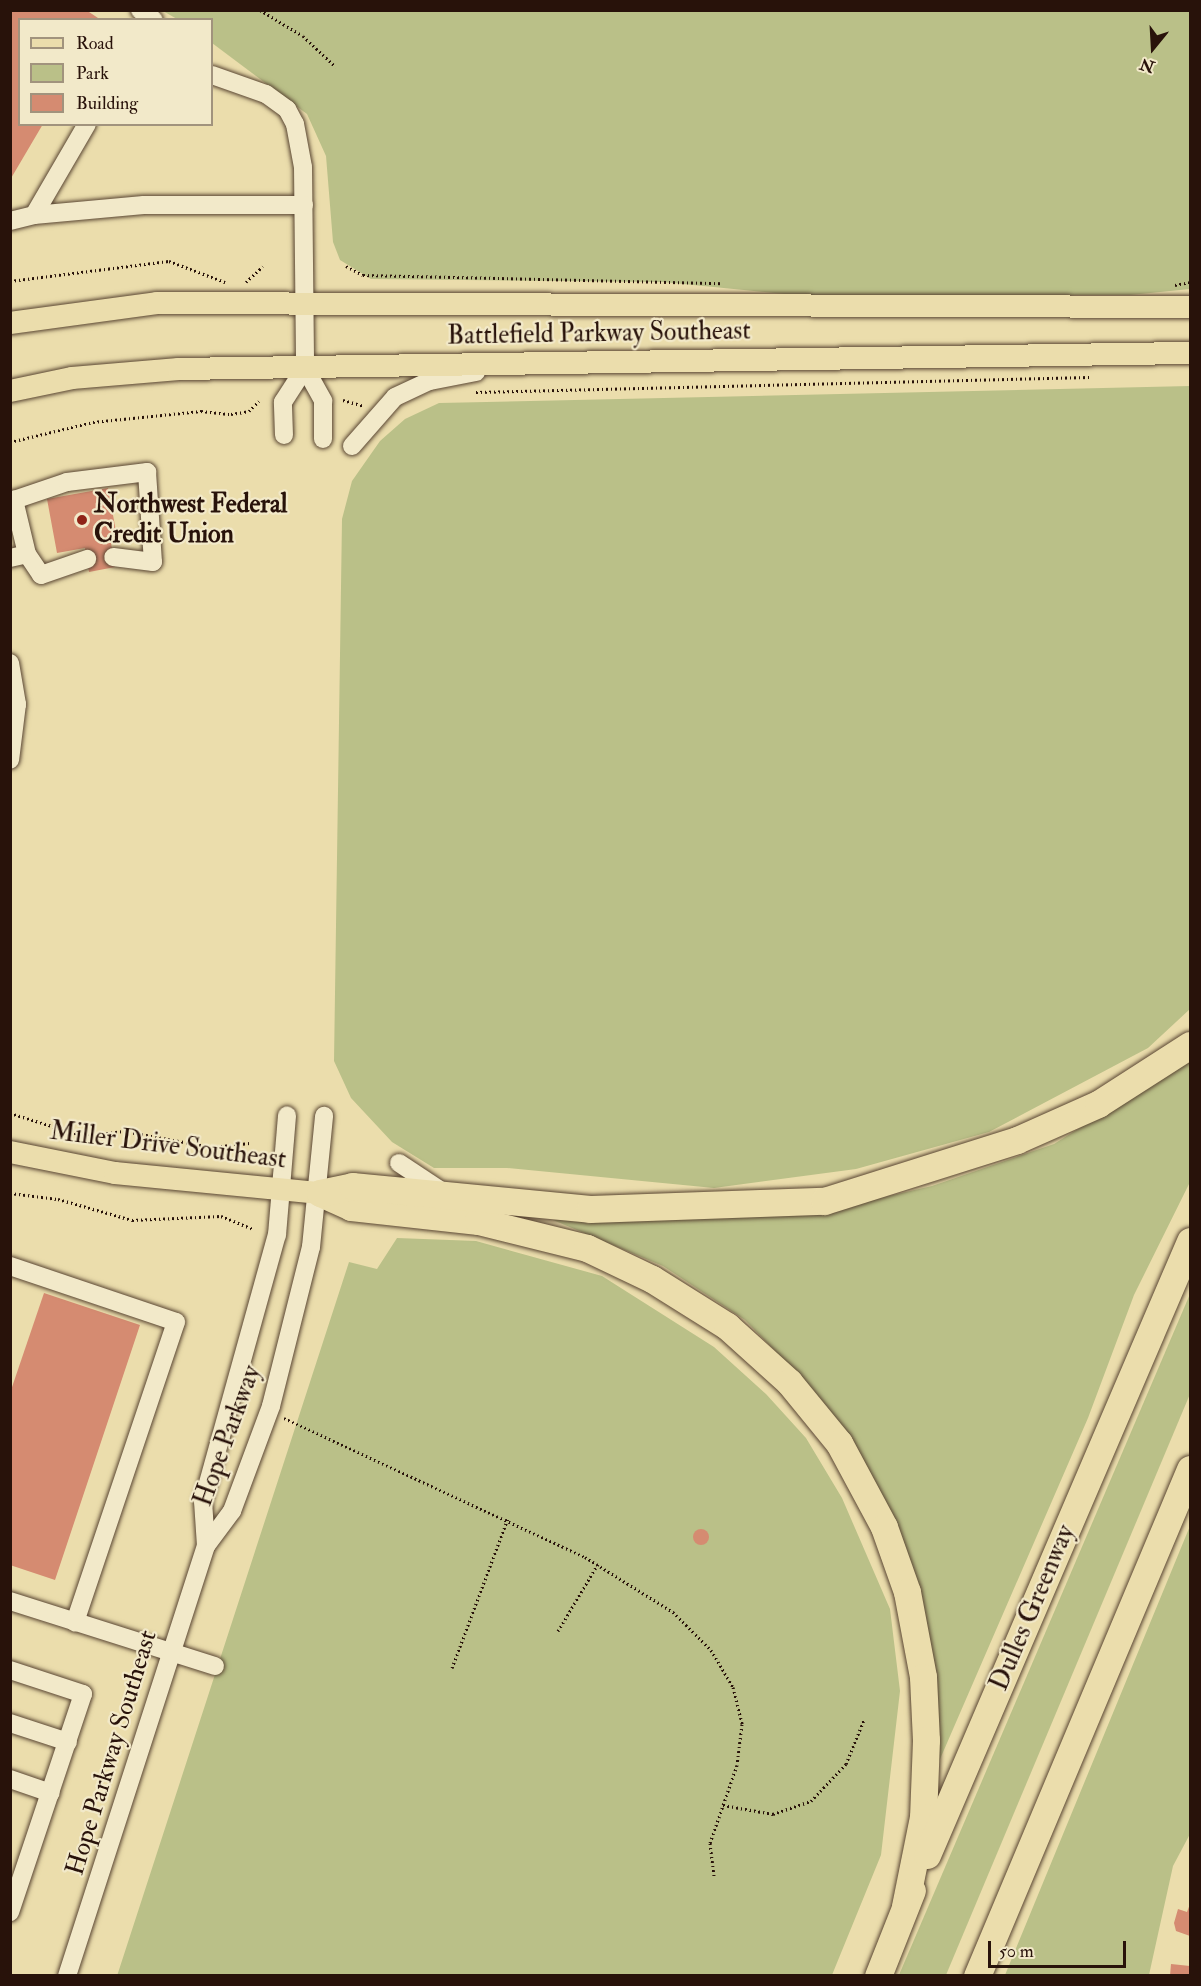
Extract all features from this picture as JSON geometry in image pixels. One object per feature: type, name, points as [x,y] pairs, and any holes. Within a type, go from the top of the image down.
[{"type":"highway","points":[[320,1193],[352,1186],[590,1209],[824,1201],[1017,1140],[1098,1104],[1191,1045]]},
{"type":"highway","points":[[320,1193],[351,1207],[478,1221],[586,1248],[652,1279],[726,1326],[796,1391],[839,1443],[884,1527],[907,1592],[923,1677],[926,1740],[923,1817],[905,1906]]},
{"type":"highway","name":"Dulles Greenway","points":[[878,1976],[905,1906],[1191,1241]]},
{"type":"highway","points":[[977,1976],[1191,1469]]},
{"type":"main road","name":"Battlefield Parkway Southeast","points":[[10,323],[157,303],[1191,307]]},
{"type":"main road","name":"Battlefield Parkway Southeast","points":[[10,391],[120,373],[1191,353]]},
{"type":"main road","name":"Miller Drive Southeast","points":[[10,1152],[115,1173],[320,1193]]},
{"type":"street","points":[[213,75],[266,94],[287,109],[303,167],[305,368],[322,401],[323,439]]},
{"type":"street","points":[[34,215],[86,126]]},
{"type":"street","points":[[10,221],[34,215],[144,205],[304,206]]},
{"type":"street","points":[[352,446],[381,409],[412,388],[516,365]]},
{"type":"street","points":[[284,435],[283,402],[305,368]]},
{"type":"street","points":[[87,560],[41,574],[19,556],[14,500],[68,482],[147,471],[153,562],[113,557]]},
{"type":"street","points":[[10,663],[17,705],[10,760]]},
{"type":"street","name":"Hope Parkway","points":[[206,1546],[203,1501],[265,1293],[284,1189],[287,1115]]},
{"type":"street","name":"Hope Parkway","points":[[206,1546],[232,1511],[269,1410],[299,1306],[320,1193],[324,1116]]},
{"type":"street","points":[[399,1163],[456,1196]]},
{"type":"street","points":[[10,1266],[176,1322],[75,1622]]},
{"type":"street","name":"Hope Parkway Southeast","points":[[68,1976],[170,1652],[206,1546]]},
{"type":"street","points":[[10,1601],[215,1666]]},
{"type":"street","points":[[10,1670],[83,1694],[10,1912]]},
{"type":"street","points":[[10,1723],[68,1743]]},
{"type":"street","points":[[10,1779],[51,1793]]},
{"type":"path","points":[[260,10],[303,36],[336,67]]},
{"type":"path","points":[[10,281],[169,261],[237,284],[263,266]]},
{"type":"path","points":[[464,393],[1095,377]]},
{"type":"path","points":[[10,442],[93,422],[201,411],[231,414],[249,411],[259,401]]},
{"type":"path","points":[[10,1113],[84,1136],[124,1131],[212,1147],[250,1143]]},
{"type":"path","points":[[10,1193],[58,1199],[132,1220],[220,1216],[253,1228]]},
{"type":"path","points":[[269,1410],[508,1518],[598,1564],[673,1612],[711,1650],[733,1687],[742,1742],[710,1843],[714,1878]]},
{"type":"path","points":[[452,1668],[508,1518]]},
{"type":"path","points":[[558,1631],[598,1564]]},
{"type":"path","points":[[723,1805],[773,1814],[811,1801],[846,1764],[864,1720]]},
{"type":"green space","points":[[163,11],[1190,11],[1190,289],[1130,295],[794,295],[663,282],[371,279],[340,260],[333,242],[326,156],[307,114],[213,44],[213,18],[175,18]]},
{"type":"green space","points":[[1190,386],[1190,1009],[1148,1048],[989,1132],[856,1169],[714,1188],[507,1168],[434,1168],[392,1142],[351,1098],[334,1061],[342,519],[352,481],[380,441],[405,419],[439,403]]},
{"type":"green space","points":[[1190,1059],[1190,1182],[1134,1295],[1088,1418],[934,1773],[935,1678],[810,1387],[745,1320],[663,1266],[553,1220],[819,1212],[932,1186],[1054,1144]]},
{"type":"green space","points":[[397,1238],[476,1241],[602,1276],[714,1347],[766,1394],[806,1438],[842,1498],[890,1609],[900,1691],[881,1855],[832,1975],[117,1976],[349,1262],[377,1269]]},
{"type":"green space","points":[[1190,1294],[1190,1394],[946,1975],[899,1975]]},
{"type":"green space","points":[[1190,1526],[1190,1834],[1173,1866],[1149,1975],[1005,1975]]},
{"type":"building","points":[[10,10],[86,10],[98,18],[18,18],[18,126],[42,126],[10,180]]},
{"type":"building","name":"Northwest Federal Credit Union","points":[[108,488],[118,542],[111,543],[115,567],[89,572],[85,548],[57,553],[47,499]]},
{"type":"building","points":[[44,1293],[140,1325],[55,1580],[10,1565],[10,1393]]},
{"type":"building","points":[[698,1529],[704,1529],[709,1537],[707,1543],[698,1545],[693,1540],[693,1534]]},
{"type":"building","points":[[1190,1904],[1190,1936],[1176,1931],[1174,1923],[1178,1909],[1187,1912]]},
{"type":"building","points":[[1171,1964],[1190,1966],[1190,1976],[1170,1976]]},
{"type":"place","name":"Northwest Federal Credit Union","points":[[82,520]]}]
